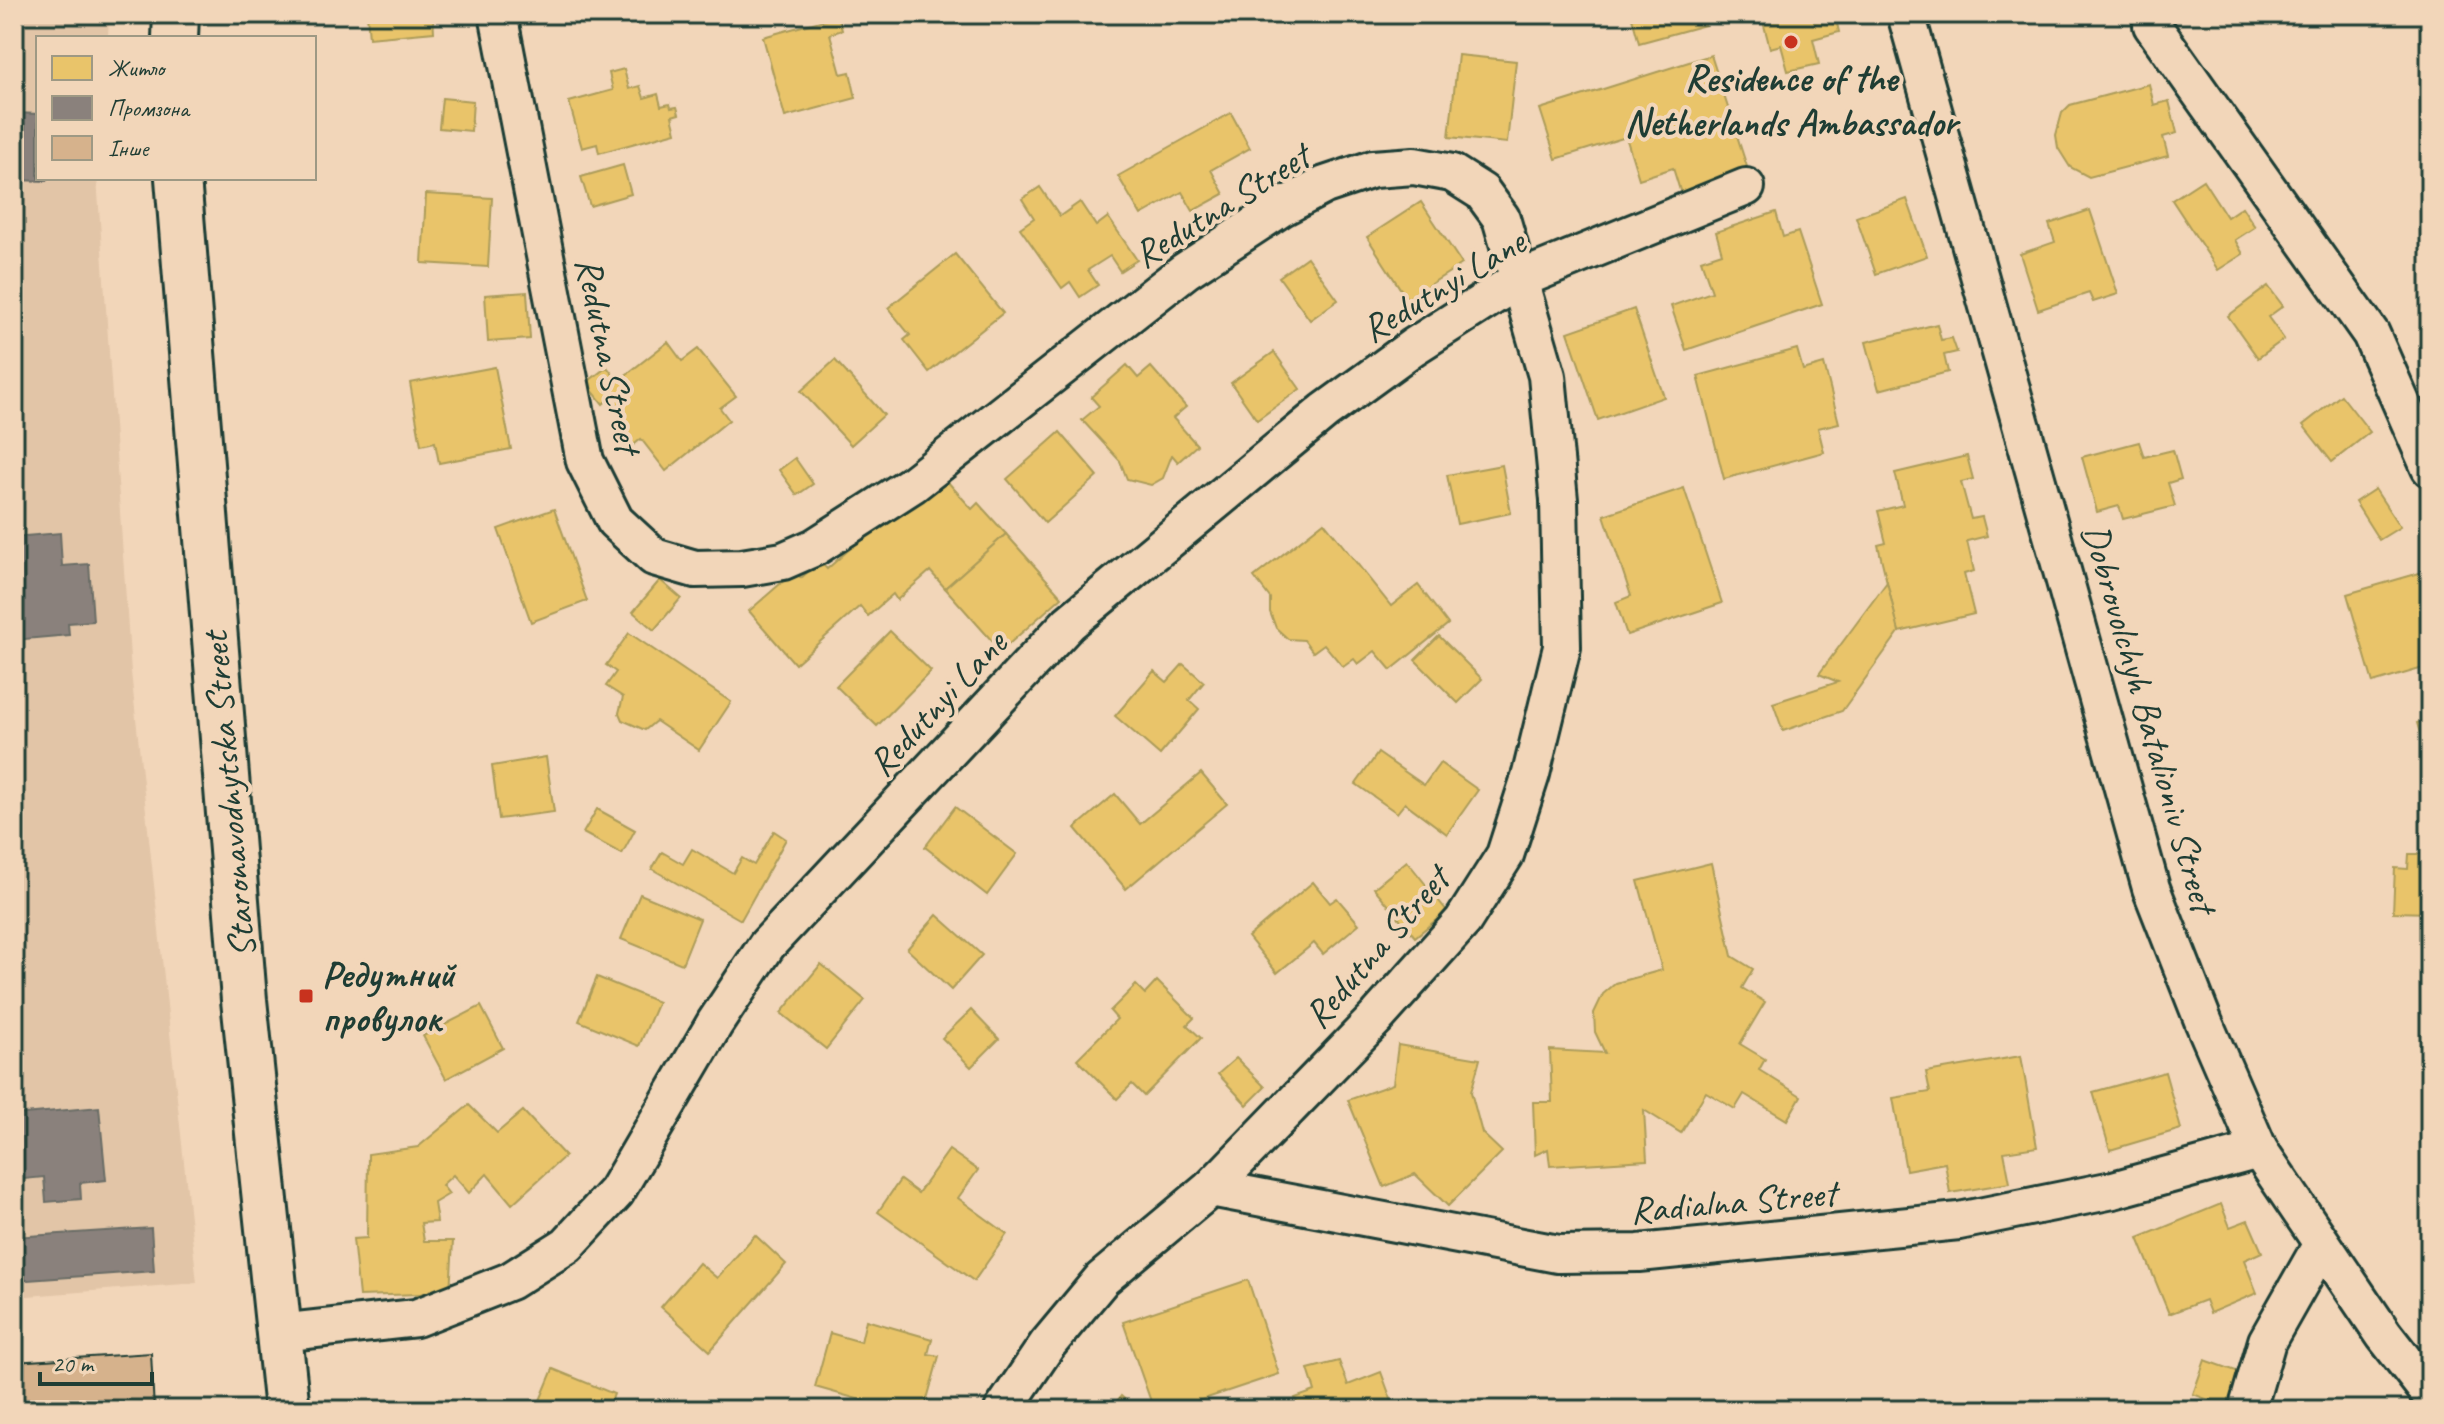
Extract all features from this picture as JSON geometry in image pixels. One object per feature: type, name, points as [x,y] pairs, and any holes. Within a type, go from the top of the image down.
[{"type":"main road","points":[[175,36],[176,14]]},
{"type":"main road","name":"Staronavodnytska Street","points":[[178,180],[244,1000],[287,1410]]},
{"type":"street","name":"Redutna Street","points":[[498,14],[585,461],[615,521],[654,557],[695,569],[742,568],[783,561],[815,547],[913,484],[1185,271],[1281,208],[1325,185],[1373,169],[1414,166],[1452,173],[1482,192],[1501,218],[1547,376],[1559,500],[1562,647],[1531,774],[1505,855],[1463,921],[1375,1019],[1211,1188],[1102,1279],[1047,1345],[1003,1410]]},
{"type":"street","name":"Dobrovolchyh Batalioniv Street","points":[[1906,14],[2151,888],[2204,1023],[2259,1150],[2430,1394]]},
{"type":"street","points":[[2152,25],[2371,334],[2430,468]]},
{"type":"street","name":"Redutnyi Lane","points":[[279,1333],[416,1318],[510,1281],[567,1245],[616,1192],[715,1023],[767,945],[1069,623],[1325,411],[1413,347],[1518,280],[1746,187]]},
{"type":"street","name":"Radialna Street","points":[[1211,1188],[1558,1254],[1639,1253],[1959,1221],[2113,1190],[2259,1150]]},
{"type":"street","points":[[2247,1410],[2267,1341],[2322,1244]]},
{"type":"shaded area","points":[[14,14],[109,14],[108,36],[36,36],[36,180],[97,180],[131,672],[197,1283],[14,1297]]},
{"type":"building: Житло","points":[[367,14],[433,14],[434,32],[369,38]]},
{"type":"building: Житло","points":[[1631,14],[1701,14],[1705,25],[1639,43]]},
{"type":"building: Житло","name":"Residence of the Netherlands Ambassador","points":[[1761,14],[1840,14],[1835,15],[1839,32],[1813,39],[1819,64],[1788,71],[1781,45],[1770,48]]},
{"type":"building: Житло","points":[[838,16],[842,30],[830,34],[841,74],[850,72],[856,98],[785,117],[763,37]]},
{"type":"building: Житло","points":[[1458,55],[1516,61],[1507,143],[1449,137]]},
{"type":"building: Житло","points":[[1711,55],[1750,176],[1682,197],[1673,168],[1639,179],[1626,137],[1556,159],[1540,109]]},
{"type":"building: Житло","points":[[624,69],[629,89],[640,86],[644,98],[658,94],[661,106],[670,104],[671,108],[677,107],[679,114],[672,116],[676,132],[599,153],[597,144],[582,148],[569,102],[613,90],[609,73]]},
{"type":"building: Житло","points":[[2149,84],[2154,105],[2169,101],[2177,133],[2163,137],[2168,156],[2089,177],[2070,167],[2058,148],[2056,135],[2062,113],[2070,105]]},
{"type":"building: Житло","points":[[442,98],[473,101],[471,131],[439,128]]},
{"type":"building: Житло","points":[[1231,113],[1250,148],[1211,170],[1224,194],[1193,211],[1182,192],[1141,215],[1118,176]]},
{"type":"building: Житло","points":[[623,165],[631,194],[590,206],[581,177]]},
{"type":"building: Житло","points":[[2203,180],[2227,217],[2242,207],[2255,227],[2235,240],[2243,254],[2218,270],[2172,200]]},
{"type":"building: Житло","points":[[1040,187],[1060,216],[1080,202],[1096,226],[1108,217],[1137,260],[1120,271],[1110,256],[1088,270],[1098,285],[1080,297],[1070,282],[1062,288],[1020,228],[1034,218],[1022,199]]},
{"type":"building: Житло","points":[[426,194],[492,198],[488,267],[422,263]]},
{"type":"building: Житло","points":[[1907,199],[1927,256],[1876,274],[1856,217]]},
{"type":"building: Житло","points":[[1421,202],[1462,264],[1407,299],[1367,237]]},
{"type":"building: Житло","points":[[2090,210],[2118,294],[2093,302],[2089,293],[2038,310],[2020,254],[2055,242],[2049,224]]},
{"type":"building: Житло","points":[[1776,212],[1783,237],[1798,232],[1822,304],[1686,350],[1671,306],[1712,292],[1701,260],[1722,253],[1716,232]]},
{"type":"building: Житло","points":[[955,254],[1003,313],[929,372],[904,340],[910,335],[888,308]]},
{"type":"building: Житло","points":[[1307,257],[1338,300],[1310,320],[1279,277]]},
{"type":"building: Житло","points":[[2268,286],[2283,306],[2268,317],[2284,339],[2258,358],[2228,316]]},
{"type":"building: Житло","points":[[527,292],[530,339],[488,342],[485,295]]},
{"type":"building: Житло","points":[[1634,309],[1664,397],[1598,420],[1568,332]]},
{"type":"building: Житло","points":[[1937,324],[1941,340],[1952,338],[1957,352],[1944,355],[1948,372],[1879,390],[1866,342]]},
{"type":"building: Житло","points":[[668,342],[682,361],[698,349],[736,396],[720,408],[729,420],[666,471],[641,439],[631,447],[613,424],[625,415],[611,397],[603,404],[586,383],[607,367],[618,381]]},
{"type":"building: Житло","points":[[1797,349],[1803,370],[1824,364],[1839,423],[1818,428],[1824,452],[1724,479],[1698,376]]},
{"type":"building: Житло","points":[[1274,352],[1300,389],[1257,420],[1231,383]]},
{"type":"building: Житло","points":[[835,360],[884,415],[851,445],[801,391]]},
{"type":"building: Житло","points":[[1127,365],[1138,378],[1151,367],[1186,407],[1173,418],[1197,445],[1178,462],[1172,455],[1163,478],[1151,485],[1127,479],[1120,461],[1082,420],[1099,406],[1091,397]]},
{"type":"building: Житло","points":[[495,367],[511,449],[439,463],[435,442],[421,445],[410,383]]},
{"type":"building: Житло","points":[[2341,395],[2370,432],[2332,462],[2303,425]]},
{"type":"building: Житло","points":[[1060,432],[1098,476],[1045,523],[1007,479]]},
{"type":"building: Житло","points":[[2139,442],[2144,457],[2173,450],[2181,479],[2168,483],[2175,506],[2123,519],[2119,506],[2097,512],[2082,457]]},
{"type":"building: Житло","points":[[1967,456],[1973,479],[1961,482],[1971,519],[1982,517],[1987,536],[1967,541],[1974,571],[1964,574],[1974,614],[1899,632],[1878,545],[1886,543],[1878,511],[1903,505],[1895,473]]},
{"type":"building: Житло","points":[[795,458],[813,484],[797,495],[779,470]]},
{"type":"building: Житло","points":[[1502,465],[1511,513],[1457,524],[1447,475]]},
{"type":"building: Житло","points":[[938,471],[972,509],[978,503],[1006,534],[945,588],[930,571],[897,600],[893,594],[868,616],[860,606],[795,664],[749,611],[795,571],[801,578],[820,561],[827,569]]},
{"type":"building: Житло","points":[[1684,488],[1722,603],[1627,635],[1616,602],[1631,596],[1604,515]]},
{"type":"building: Житло","points":[[2375,489],[2400,527],[2379,540],[2355,502]]},
{"type":"building: Житло","points":[[554,509],[587,601],[531,622],[498,529]]},
{"type":"building: Житло","points":[[1324,522],[1391,606],[1418,585],[1448,624],[1391,670],[1375,651],[1358,664],[1354,659],[1343,667],[1324,644],[1313,652],[1304,640],[1288,639],[1276,628],[1270,612],[1270,598],[1254,577]]},
{"type":"building: Житло","points":[[1006,534],[1062,597],[1001,651],[945,588]]},
{"type":"building: Житло","points":[[2423,572],[2430,596],[2430,666],[2373,683],[2347,594]]},
{"type":"building: Житло","points":[[660,580],[681,598],[654,630],[633,612]]},
{"type":"building: Житло","points":[[1887,582],[1899,632],[1842,711],[1783,731],[1773,703],[1838,682],[1819,674]]},
{"type":"building: Житло","points":[[890,631],[931,671],[877,726],[836,686]]},
{"type":"building: Житло","points":[[629,633],[731,702],[699,750],[656,721],[645,730],[622,720],[619,713],[623,697],[606,686],[616,672],[606,665]]},
{"type":"building: Житло","points":[[1439,636],[1482,679],[1458,703],[1415,660]]},
{"type":"building: Житло","points":[[1183,664],[1204,682],[1189,700],[1199,709],[1160,755],[1115,716],[1154,671],[1167,682]]},
{"type":"building: Житло","points":[[2430,719],[2430,767],[2417,723]]},
{"type":"building: Житло","points":[[1378,753],[1424,785],[1440,763],[1478,790],[1447,834],[1405,803],[1397,813],[1356,784]]},
{"type":"building: Житло","points":[[546,757],[554,812],[499,819],[492,766]]},
{"type":"building: Житло","points":[[1201,773],[1227,804],[1126,889],[1075,828],[1115,794],[1140,824]]},
{"type":"building: Житло","points":[[955,807],[1017,854],[987,895],[925,847]]},
{"type":"building: Житло","points":[[597,809],[635,830],[622,854],[583,833]]},
{"type":"building: Житло","points":[[774,831],[786,839],[741,920],[652,869],[662,852],[683,864],[692,849],[733,873],[742,858],[754,865]]},
{"type":"building: Житло","points":[[2409,854],[2430,854],[2430,913],[2393,912],[2395,868],[2408,869]]},
{"type":"building: Житло","points":[[1407,861],[1447,911],[1415,937],[1374,888]]},
{"type":"building: Житло","points":[[1711,863],[1732,956],[1753,969],[1742,988],[1765,1002],[1740,1044],[1765,1059],[1759,1070],[1801,1096],[1787,1120],[1744,1094],[1735,1109],[1706,1092],[1681,1133],[1644,1110],[1647,1160],[1550,1166],[1548,1149],[1535,1155],[1533,1102],[1552,1102],[1550,1050],[1605,1053],[1595,1032],[1594,1013],[1603,994],[1616,983],[1662,970],[1638,881]]},
{"type":"building: Житло","points":[[1313,882],[1330,903],[1337,898],[1359,924],[1323,954],[1314,943],[1277,973],[1248,937]]},
{"type":"building: Житло","points":[[640,894],[700,919],[682,964],[621,939]]},
{"type":"building: Житло","points":[[937,915],[982,955],[951,990],[907,949]]},
{"type":"building: Житло","points":[[2430,940],[2430,967],[2425,968],[2420,942]]},
{"type":"building: Житло","points":[[821,964],[865,1000],[826,1049],[781,1013]]},
{"type":"building: Житло","points":[[597,977],[658,1002],[639,1046],[579,1021]]},
{"type":"building: Житло","points":[[1157,981],[1194,1018],[1187,1025],[1201,1038],[1144,1096],[1132,1084],[1117,1099],[1077,1059],[1117,1019],[1110,1011],[1136,985],[1145,994]]},
{"type":"building: Житло","points":[[481,1006],[503,1048],[446,1079],[423,1036]]},
{"type":"building: Житло","points":[[971,1010],[999,1039],[971,1067],[942,1038]]},
{"type":"building: Житло","points":[[1398,1045],[1480,1059],[1471,1092],[1482,1133],[1502,1152],[1448,1206],[1415,1174],[1384,1187],[1348,1100],[1393,1084]]},
{"type":"building: Житло","points":[[2021,1056],[2037,1147],[2004,1152],[2010,1183],[1950,1193],[1945,1163],[1906,1170],[1893,1098],[1930,1092],[1926,1072]]},
{"type":"building: Житло","points":[[1236,1058],[1265,1087],[1247,1105],[1218,1074]]},
{"type":"building: Житло","points":[[2165,1072],[2181,1129],[2110,1150],[2093,1092]]},
{"type":"building: Житло","points":[[469,1105],[497,1133],[523,1111],[565,1156],[512,1204],[487,1174],[469,1193],[453,1175],[442,1185],[449,1194],[434,1203],[437,1222],[421,1223],[424,1241],[453,1241],[450,1293],[359,1296],[353,1239],[367,1238],[368,1154],[418,1147]]},
{"type":"building: Житло","points":[[949,1150],[978,1170],[958,1198],[1007,1234],[974,1281],[878,1212],[900,1180],[918,1193]]},
{"type":"building: Житло","points":[[2221,1204],[2230,1227],[2248,1220],[2262,1252],[2244,1260],[2257,1293],[2210,1313],[2205,1300],[2169,1314],[2138,1238]]},
{"type":"building: Житло","points":[[755,1235],[786,1264],[710,1351],[661,1307],[699,1263],[717,1278]]},
{"type":"building: Житло","points":[[1248,1280],[1279,1374],[1171,1410],[1154,1410],[1123,1322]]},
{"type":"building: Житло","points":[[866,1320],[932,1339],[928,1354],[939,1356],[924,1410],[896,1410],[815,1387],[830,1333],[861,1342]]},
{"type":"building: Житло","points":[[2205,1360],[2242,1373],[2229,1408],[2193,1394]]},
{"type":"building: Житло","points":[[1339,1361],[1348,1385],[1381,1372],[1395,1410],[1300,1410],[1295,1398],[1315,1391],[1308,1369]]},
{"type":"building: Житло","points":[[553,1369],[614,1394],[608,1410],[536,1410]]},
{"type":"building: Житло","points":[[1121,1396],[1137,1410],[1110,1410]]},
{"type":"building: Промзона","points":[[16,113],[36,114],[36,180],[48,181],[14,180]]},
{"type":"building: Промзона","points":[[60,533],[62,566],[89,564],[93,621],[68,623],[69,635],[14,640],[14,537]]},
{"type":"building: Промзона","points":[[99,1107],[106,1180],[80,1183],[81,1199],[46,1202],[44,1177],[14,1180],[14,1115]]},
{"type":"building: Промзона","points":[[151,1228],[154,1271],[14,1281],[14,1237]]},
{"type":"building: Інше","points":[[151,1353],[154,1410],[14,1410],[14,1362]]},
{"type":"place","name":"Residence of the Netherlands Ambassador","points":[[1791,42]]},
{"type":"place","name":"Редутний провулок","points":[[306,996]]}]
